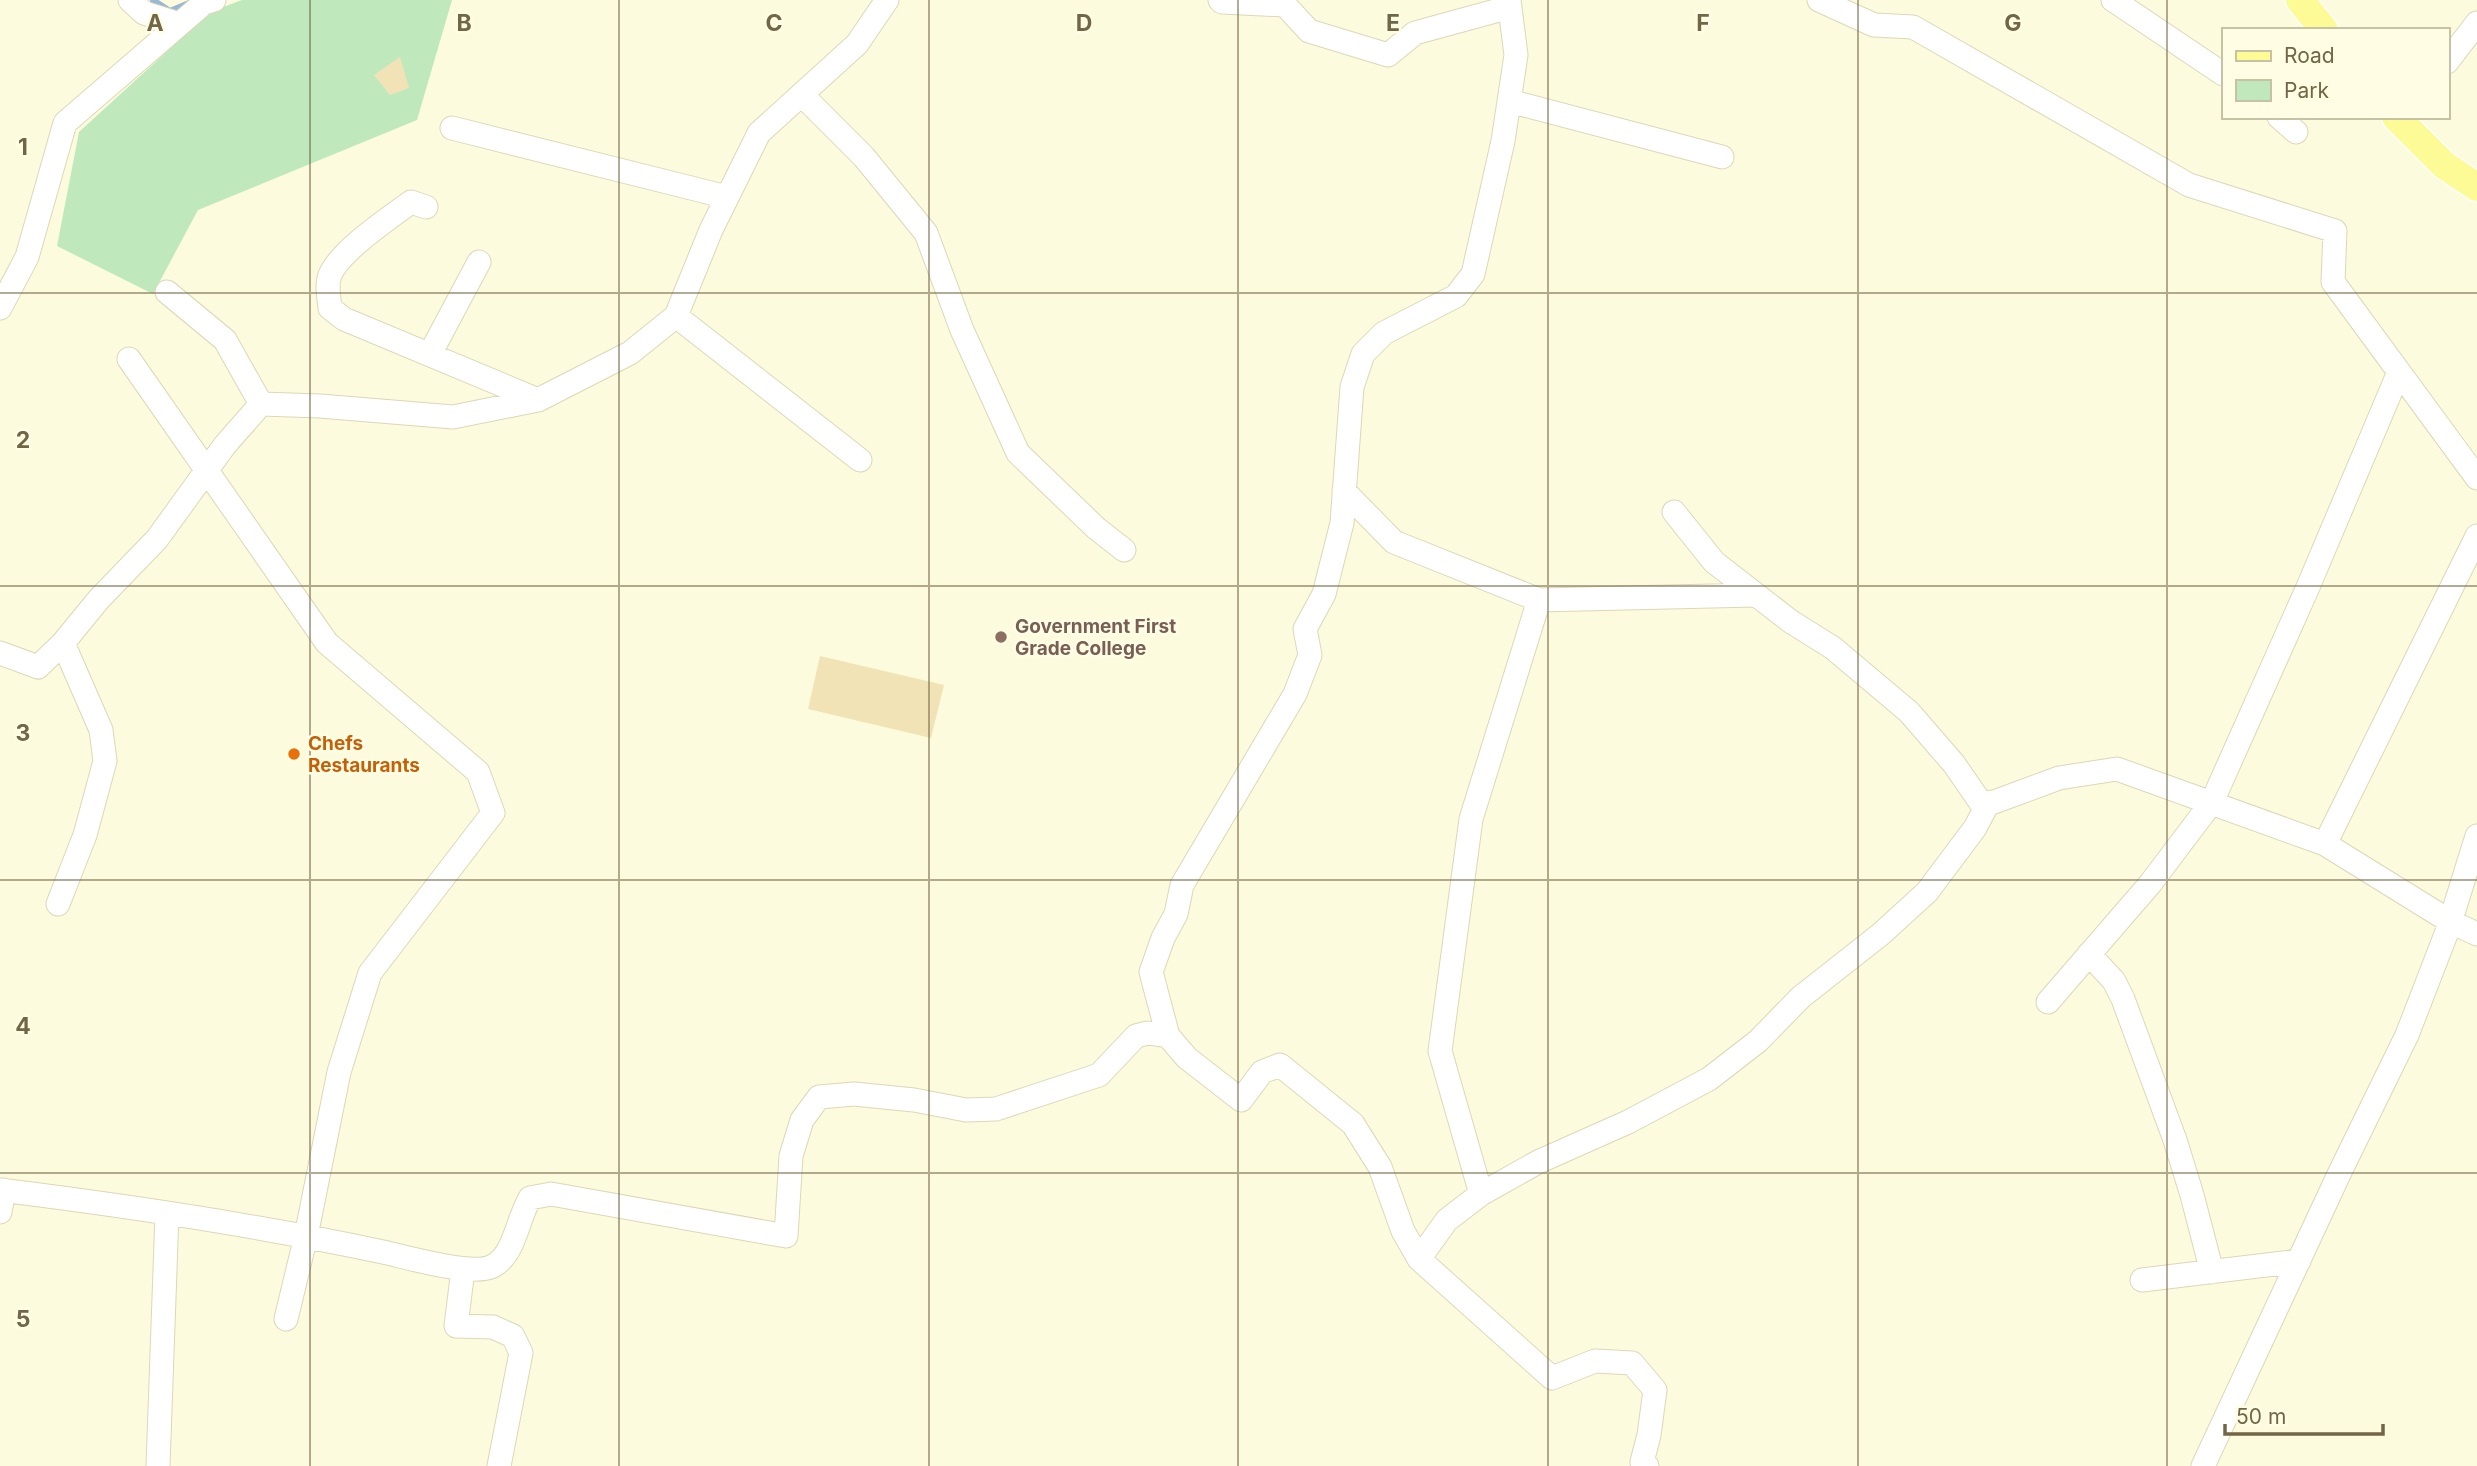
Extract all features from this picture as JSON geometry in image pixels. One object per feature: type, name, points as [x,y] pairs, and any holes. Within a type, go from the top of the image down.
[{"type":"main road","points":[[2300,0],[2322,28]]},
{"type":"main road","points":[[2401,119],[2444,165],[2477,187]]},
{"type":"street","points":[[130,0],[144,13],[179,24]]},
{"type":"street","points":[[0,308],[27,257],[65,123],[204,3],[214,0]]},
{"type":"street","points":[[261,404],[453,417],[538,400],[631,353],[676,316],[727,197],[759,133],[857,44],[887,0]]},
{"type":"street","points":[[1220,0],[1285,5],[1309,31],[1388,55],[1415,33],[1509,4],[1516,55],[1501,153],[1472,274],[1456,296],[1384,333],[1363,354],[1352,387],[1342,523],[1324,594],[1305,629],[1310,655],[1295,694],[1182,885],[1176,914],[1163,938],[1151,972],[1168,1036],[1187,1058],[1241,1100],[1262,1072],[1280,1066],[1353,1124],[1380,1167],[1403,1231],[1419,1259],[1552,1378],[1595,1361],[1632,1363],[1655,1390],[1642,1462],[1647,1466]]},
{"type":"street","points":[[1819,0],[1874,25],[1913,27],[2189,185],[2335,231],[2333,282],[2477,478]]},
{"type":"street","points":[[2113,0],[2222,73]]},
{"type":"street","points":[[2449,59],[2477,23]]},
{"type":"street","points":[[802,94],[864,157],[926,233],[962,330],[1018,453],[1124,550]]},
{"type":"street","points":[[1509,101],[1722,157]]},
{"type":"street","points":[[452,128],[727,197]]},
{"type":"street","points":[[426,207],[411,202],[354,246],[330,276],[330,308],[344,319],[538,400]]},
{"type":"street","points":[[430,354],[479,262]]},
{"type":"street","points":[[167,292],[225,340],[261,404]]},
{"type":"street","points":[[676,316],[860,460]]},
{"type":"street","points":[[129,359],[327,643],[478,772],[493,813],[370,973],[339,1072],[306,1236],[286,1319]]},
{"type":"street","points":[[2048,1002],[2150,884],[2212,802],[2308,587],[2399,372]]},
{"type":"street","points":[[0,653],[38,667],[157,539],[225,445],[261,404]]},
{"type":"street","points":[[1344,491],[1394,542],[1539,600],[1755,595]]},
{"type":"street","points":[[1419,1259],[1447,1220],[1481,1194],[1538,1162],[1628,1122],[1709,1079],[1759,1041],[1801,997],[1881,934],[1927,892],[1975,828],[1985,809],[1954,764],[1909,712],[1833,648],[1755,595],[1714,562],[1674,512]]},
{"type":"street","points":[[2325,844],[2477,536]]},
{"type":"street","points":[[1481,1194],[1440,1051],[1471,819],[1539,600]]},
{"type":"street","points":[[58,904],[85,835],[105,761],[101,730],[63,643]]},
{"type":"street","points":[[1981,803],[1994,802],[2059,778],[2117,769],[2325,844],[2451,922],[2477,934]]},
{"type":"street","points":[[2203,1466],[2407,1035],[2451,922],[2477,836]]},
{"type":"street","points":[[2089,954],[2114,981],[2123,999],[2175,1140],[2212,1272]]},
{"type":"street","points":[[1,1197],[167,1214],[306,1236],[463,1269],[492,1267],[511,1249],[520,1214],[530,1198],[551,1194],[786,1236],[791,1156],[802,1120],[819,1097],[854,1094],[914,1100],[967,1110],[996,1109],[1099,1075],[1136,1036],[1148,1033],[1168,1036]]},
{"type":"street","points":[[158,1466],[167,1214]]},
{"type":"street","points":[[2142,1280],[2299,1261]]},
{"type":"street","points":[[463,1269],[456,1326],[493,1327],[513,1336],[521,1353],[499,1466]]},
{"type":"green space","points":[[242,0],[452,0],[417,120],[198,210],[153,294],[57,246],[79,132],[210,12]]},
{"type":"building","points":[[400,57],[409,88],[390,95],[374,75]]},
{"type":"building","points":[[820,656],[944,685],[931,738],[808,709]]},
{"type":"waterway","points":[[153,0],[170,11],[189,3]]},
{"type":"place","name":"Government First Grade College","points":[[1001,637]]},
{"type":"place","name":"Chefs Restaurants","points":[[294,754]]}]
